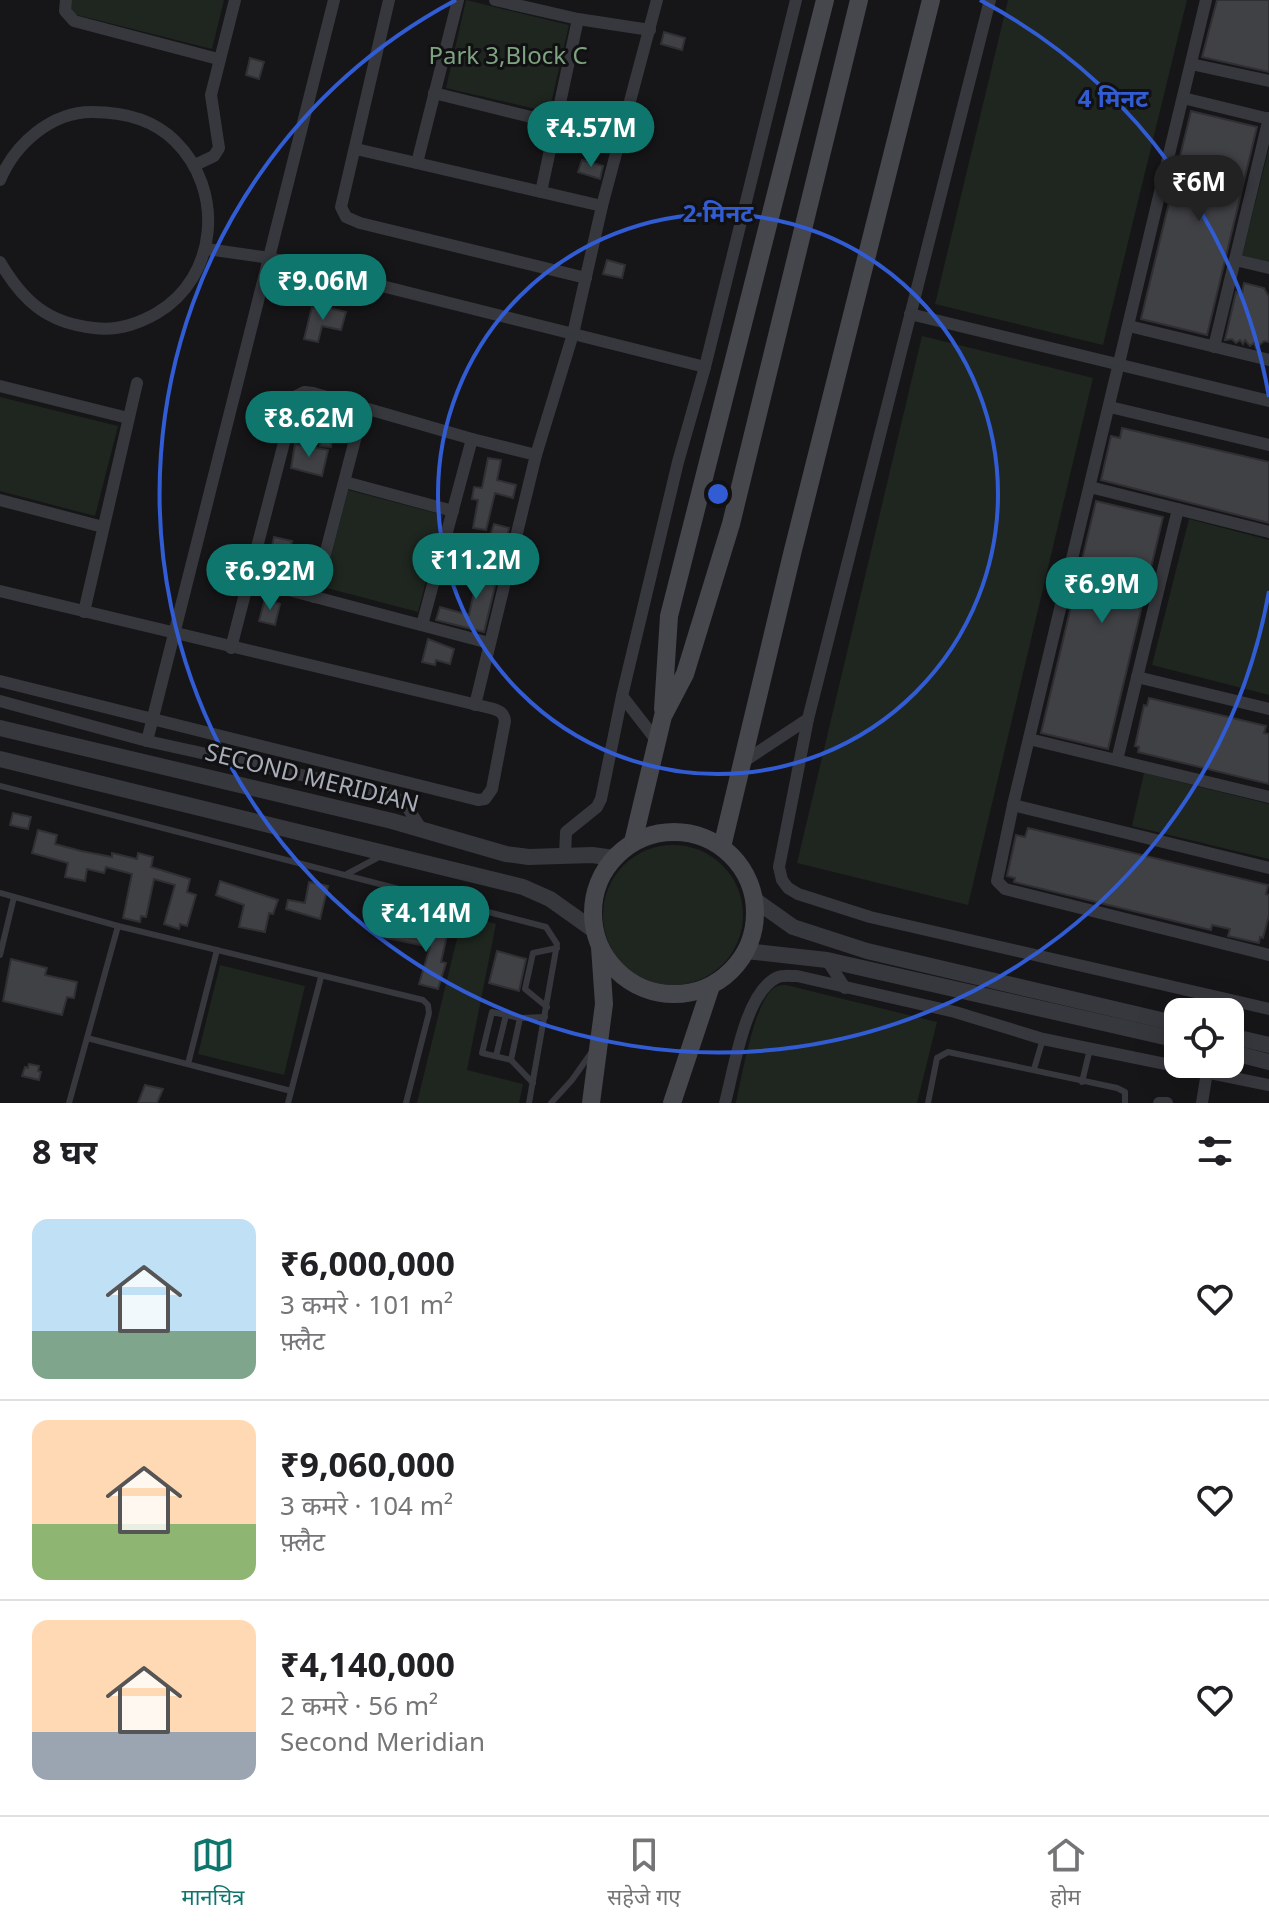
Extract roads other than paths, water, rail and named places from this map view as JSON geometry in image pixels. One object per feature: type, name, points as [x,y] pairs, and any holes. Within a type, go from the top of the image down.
[{"type":"main road","points":[[633,842],[663,716],[669,616],[825,0]]},
{"type":"main road","points":[[663,716],[685,674],[731,524],[859,0]]},
{"type":"main road","points":[[722,847],[931,0]]},
{"type":"main road","points":[[591,1103],[604,1004],[597,938],[594,900],[597,886],[614,858],[633,842],[653,834],[673,832],[704,837],[722,847],[738,862],[755,900],[754,930],[738,965],[711,986],[679,996],[658,994],[635,983],[615,968],[597,938]]},
{"type":"main road","points":[[672,1103],[711,986]]},
{"type":"main road","points":[[577,1103],[599,1045]]},
{"type":"street","points":[[66,0],[65,11],[74,21],[218,59]]},
{"type":"street","points":[[195,165],[214,156],[219,148],[211,104],[218,59],[235,0]]},
{"type":"street","points":[[147,741],[334,0]]},
{"type":"street","points":[[389,0],[341,207],[346,217],[586,278]]},
{"type":"street","points":[[417,163],[458,0]]},
{"type":"street","points":[[495,0],[578,19],[650,30]]},
{"type":"street","points":[[475,705],[536,455],[573,334],[602,206],[657,0]]},
{"type":"street","points":[[565,856],[566,832],[597,807],[601,799],[622,696],[678,462],[705,367],[796,0]]},
{"type":"street","points":[[990,0],[808,719],[781,855],[782,880],[788,888],[870,917],[1269,1009]]},
{"type":"street","points":[[1206,0],[997,874],[1000,886],[1005,889],[1268,951]]},
{"type":"street","points":[[541,192],[578,19]]},
{"type":"street","points":[[1191,64],[1269,81]]},
{"type":"street","points":[[434,93],[555,123]]},
{"type":"street","points":[[1183,98],[1269,118],[1214,347]]},
{"type":"street","points":[[0,180],[7,163],[28,138],[54,121],[85,112],[117,112],[148,122],[174,140],[195,165],[209,206],[207,249],[193,280],[170,305],[141,323],[107,330],[73,326],[42,312],[16,289],[0,262]]},
{"type":"street","points":[[356,149],[602,206]]},
{"type":"street","points":[[207,249],[270,258],[705,367]]},
{"type":"street","points":[[1235,260],[1269,268]]},
{"type":"street","points":[[910,314],[1269,401]]},
{"type":"street","points":[[1129,326],[1269,360]]},
{"type":"street","points":[[84,612],[137,383]]},
{"type":"street","points":[[0,386],[128,418]]},
{"type":"street","points":[[231,648],[296,396],[304,392],[313,393],[536,455]]},
{"type":"street","points":[[1110,407],[1269,445]]},
{"type":"street","points":[[314,597],[363,409]]},
{"type":"street","points":[[422,625],[472,439]]},
{"type":"street","points":[[345,482],[453,511]]},
{"type":"street","points":[[1090,487],[1269,532]]},
{"type":"street","points":[[0,500],[103,527]]},
{"type":"street","points":[[1117,760],[1178,509]]},
{"type":"street","points":[[247,579],[489,643]]},
{"type":"street","points":[[0,591],[499,710],[505,721],[492,789],[485,799],[478,800],[0,681]]},
{"type":"street","points":[[1137,677],[1269,709]]},
{"type":"street","points":[[622,696],[657,741]]},
{"type":"street","points":[[0,701],[147,741],[398,797],[422,830]]},
{"type":"street","points":[[743,762],[808,719]]},
{"type":"street","name":"SECOND MERIDIAN","points":[[0,728],[422,830],[520,857],[614,858]]},
{"type":"street","points":[[1029,739],[1269,797]]},
{"type":"street","points":[[0,759],[387,852],[538,892],[597,938]]},
{"type":"street","points":[[1013,805],[1269,868]]},
{"type":"street","points":[[755,900],[793,927],[867,951],[1164,1021]]},
{"type":"street","points":[[746,951],[827,960],[1164,1037]]},
{"type":"street","points":[[827,960],[845,988]]},
{"type":"street","points":[[725,1103],[750,1006],[766,985],[780,976],[797,976],[955,1012],[1043,1039],[1164,1064]]},
{"type":"street","points":[[1244,1039],[1269,1045]]},
{"type":"street","points":[[1244,1056],[1269,1062]]},
{"type":"street","points":[[1202,1103],[1206,1078]]},
{"type":"street","points":[[1236,1078],[1269,1085]]},
{"type":"street","points":[[1159,1103],[1167,1103]]},
{"type":"lane","points":[[0,786],[546,927],[554,937],[557,948],[529,1103]]},
{"type":"lane","points":[[347,874],[387,852]]},
{"type":"lane","points":[[0,893],[321,977],[414,996],[428,1005],[429,1013],[406,1103]]},
{"type":"lane","points":[[0,955],[14,897]]},
{"type":"lane","points":[[69,1103],[118,926]]},
{"type":"lane","points":[[547,1007],[525,989],[533,953],[557,948]]},
{"type":"lane","points":[[188,1064],[217,950]]},
{"type":"lane","points":[[288,1103],[321,977]]},
{"type":"lane","points":[[533,1083],[511,1060],[482,1053],[492,1012],[520,1018],[545,1017]]},
{"type":"lane","points":[[496,1056],[506,1015]]},
{"type":"lane","points":[[511,1060],[520,1018]]},
{"type":"lane","points":[[87,1038],[291,1091]]},
{"type":"lane","points":[[1034,1069],[1043,1039]]},
{"type":"lane","points":[[551,1103],[599,1045]]},
{"type":"lane","points":[[1082,1082],[1090,1049]]},
{"type":"lane","points":[[928,1103],[937,1058],[948,1052],[1121,1089],[1127,1096],[1125,1103]]},
{"type":"park label","name":"Park 3,Block C","points":[[508,56]]}]
